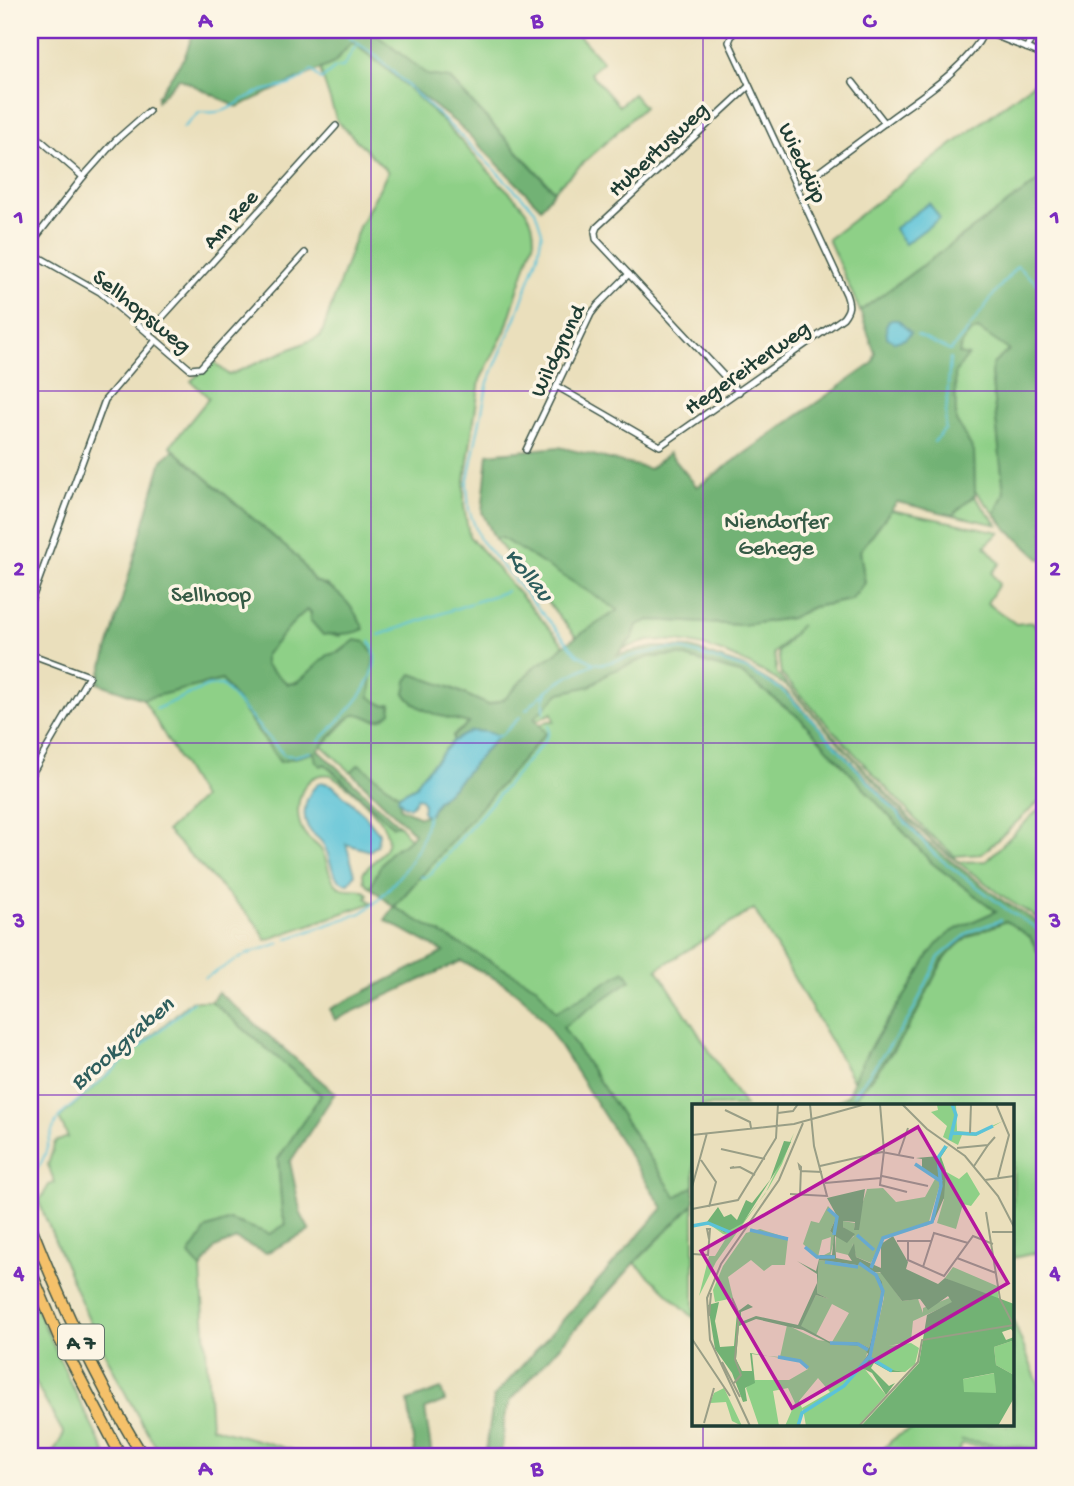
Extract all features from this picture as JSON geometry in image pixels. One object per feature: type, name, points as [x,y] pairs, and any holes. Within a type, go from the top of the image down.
[{"type":"highway","name":"A 7","points":[[30,1223],[76,1331],[107,1394],[143,1456]]},
{"type":"highway","name":"A 7","points":[[30,1269],[61,1340],[121,1456]]},
{"type":"street","name":"Wieddüp","points":[[734,30],[729,42],[850,304],[849,311]]},
{"type":"street","points":[[797,188],[947,75],[977,45],[983,30],[1044,55]]},
{"type":"street","points":[[1026,48],[1038,30]]},
{"type":"street","points":[[853,82],[885,123]]},
{"type":"street","name":"Hubertusweg","points":[[629,274],[596,239],[597,227],[750,86]]},
{"type":"street","points":[[30,245],[83,177],[116,140],[149,111]]},
{"type":"street","name":"Am Ree","points":[[148,333],[337,126]]},
{"type":"street","points":[[30,131],[83,177]]},
{"type":"street","name":"Sellhopsweg","points":[[30,252],[100,292],[190,369],[200,368],[305,253]]},
{"type":"street","points":[[629,274],[739,392]]},
{"type":"street","name":"Wildgrund","points":[[526,450],[591,314],[629,274]]},
{"type":"street","name":"Hegereiterweg","points":[[558,387],[660,446],[843,318],[849,311]]},
{"type":"street","points":[[30,604],[105,400],[156,340]]},
{"type":"street","points":[[30,654],[89,676],[30,777]]},
{"type":"street","points":[[30,1453],[35,1456]]},
{"type":"green space","points":[[194,30],[370,30],[428,75],[449,78],[554,191],[541,208],[460,126],[352,42],[334,63],[237,107],[179,78],[157,101],[157,97],[185,56]]},
{"type":"green space","points":[[355,30],[574,30],[603,62],[590,73],[619,106],[633,94],[644,107],[554,190],[451,80],[432,98]]},
{"type":"green space","points":[[352,42],[426,105],[516,199],[531,220],[534,240],[505,331],[480,380],[464,487],[464,506],[469,536],[564,645],[554,655],[534,667],[505,699],[488,705],[450,687],[405,693],[425,710],[470,723],[453,735],[453,741],[419,779],[416,786],[399,795],[359,765],[351,772],[322,746],[352,715],[383,705],[369,698],[374,655],[347,646],[327,657],[299,680],[288,684],[265,665],[265,655],[307,610],[329,634],[340,636],[328,585],[314,581],[298,558],[170,446],[209,398],[191,381],[213,361],[229,375],[321,336],[359,227],[388,172],[337,121],[320,69],[334,63]]},
{"type":"green space","points":[[1044,75],[1044,177],[860,311],[828,239]]},
{"type":"green space","name":"Niendorfer Gehege","points":[[1044,177],[1044,559],[1040,559],[1007,529],[995,514],[1004,493],[991,373],[993,364],[1009,350],[978,329],[963,342],[959,354],[968,356],[955,372],[956,421],[974,451],[975,495],[952,515],[897,502],[860,551],[865,583],[851,600],[813,607],[791,618],[743,625],[650,620],[637,625],[633,637],[617,655],[654,647],[691,648],[744,667],[787,692],[925,841],[1003,901],[1044,926],[1044,963],[1030,937],[1006,921],[969,936],[942,961],[914,1018],[858,1094],[846,1104],[833,1104],[848,1095],[869,1051],[936,945],[953,931],[996,911],[932,863],[800,718],[742,674],[679,655],[649,657],[610,672],[590,686],[560,693],[534,718],[546,733],[394,907],[370,887],[386,858],[414,833],[351,772],[359,764],[399,795],[400,808],[420,817],[430,814],[437,802],[498,736],[475,732],[453,741],[453,736],[469,723],[434,714],[410,700],[405,693],[407,681],[412,674],[488,705],[505,699],[534,667],[618,610],[500,537],[495,539],[482,512],[488,454],[559,447],[650,469],[669,453],[697,487],[873,363],[875,353],[860,311]]},
{"type":"green space","points":[[978,329],[1010,350],[993,364],[991,373],[1004,493],[995,514],[975,491],[974,451],[956,421],[955,372],[968,356],[959,354],[963,342]]},
{"type":"green space","name":"Sellhoop","points":[[174,450],[298,558],[314,581],[338,593],[360,621],[364,629],[359,631],[323,635],[310,620],[311,612],[307,610],[265,655],[265,665],[288,684],[297,683],[328,655],[340,652],[355,640],[366,642],[374,655],[370,697],[383,705],[391,704],[391,712],[379,719],[360,715],[350,717],[318,750],[399,825],[393,826],[325,764],[321,766],[316,762],[314,752],[280,762],[222,680],[143,699],[98,683],[162,460]]},
{"type":"green space","points":[[974,496],[998,525],[952,515]]},
{"type":"green space","points":[[891,510],[1000,532],[985,546],[1000,563],[992,573],[999,584],[987,603],[1016,624],[1033,622],[1044,637],[1044,778],[1039,780],[1044,797],[982,854],[955,856],[927,832],[781,674],[778,652],[801,625],[774,653],[777,674],[913,822],[960,862],[986,861],[1044,804],[1044,922],[1008,900],[935,845],[912,823],[789,688],[740,660],[705,646],[668,640],[649,641],[623,649],[633,637],[637,625],[650,620],[743,625],[791,618],[813,607],[851,600],[865,583],[860,551]]},
{"type":"green space","points":[[500,537],[619,610],[577,638],[495,539]]},
{"type":"green space","points":[[679,655],[742,674],[800,718],[932,863],[996,911],[972,922],[929,955],[913,984],[875,1038],[853,1080],[754,909],[657,969],[744,1104],[692,1104],[692,1187],[676,1197],[563,1027],[630,980],[625,972],[556,1012],[536,987],[394,907],[546,733],[539,725],[554,721],[552,713],[536,721],[533,718],[560,692],[596,682],[610,672],[649,657]]},
{"type":"green space","points":[[222,680],[280,762],[316,752],[324,763],[393,826],[399,825],[410,839],[370,887],[364,881],[363,873],[386,847],[387,838],[378,817],[359,797],[331,775],[312,778],[301,793],[298,813],[303,831],[322,851],[335,883],[345,889],[364,891],[368,894],[366,898],[372,903],[266,940],[255,922],[167,831],[202,798],[143,699]]},
{"type":"green space","points":[[394,907],[537,987],[556,1012],[625,971],[631,980],[563,1027],[676,1197],[692,1187],[692,1206],[641,1256],[511,1400],[505,1416],[501,1456],[485,1456],[494,1397],[663,1208],[542,1018],[515,991],[495,979],[461,961],[335,1020],[330,1009],[444,952],[385,920]]},
{"type":"green space","points":[[1006,921],[1030,937],[1044,963],[1044,1251],[1014,1258],[1014,1104],[846,1104],[872,1078],[891,1053],[950,953],[981,931]]},
{"type":"green space","points":[[218,992],[335,1093],[290,1162],[301,1214],[310,1231],[266,1253],[236,1239],[215,1248],[201,1269],[189,1255],[207,1228],[230,1220],[270,1234],[286,1224],[282,1212],[278,1159],[321,1095],[211,1001]]},
{"type":"green space","points":[[191,1001],[211,1001],[321,1095],[278,1159],[282,1212],[286,1224],[270,1234],[230,1220],[207,1228],[195,1259],[201,1269],[211,1427],[314,1456],[162,1456],[110,1364],[39,1202],[49,1185],[55,1183],[48,1165],[55,1142],[68,1137],[59,1118]]},
{"type":"green space","points":[[692,1206],[692,1316],[635,1263]]},
{"type":"green space","points":[[30,1294],[107,1456],[51,1456],[64,1434],[30,1374]]},
{"type":"green space","points":[[1014,1323],[1044,1398],[1044,1449],[961,1440],[1044,1451],[1044,1454],[962,1444],[957,1456],[879,1456],[890,1442],[921,1427],[1014,1426]]},
{"type":"green space","points":[[441,1389],[445,1401],[425,1409],[432,1456],[415,1456],[408,1401]]},
{"type":"water","points":[[929,203],[940,218],[905,244],[894,229]]},
{"type":"water","points":[[889,320],[898,320],[911,333],[905,339],[894,342],[887,337],[886,326]]},
{"type":"water","points":[[471,731],[498,736],[454,786],[437,801],[430,814],[424,814],[422,811],[424,804],[421,799],[417,798],[410,807],[403,805],[398,799],[399,795],[416,786],[419,779],[453,741]]},
{"type":"water","points":[[321,782],[332,785],[364,814],[379,833],[377,845],[370,851],[346,844],[355,874],[349,883],[338,879],[326,849],[311,832],[305,819],[308,798],[315,786]]},
{"type":"waterway","name":"Kollau","points":[[338,30],[375,55],[458,133],[535,210],[542,232],[538,255],[517,315],[488,382],[467,484],[469,510],[480,540],[577,654],[594,663],[603,664],[669,649],[685,650],[746,669],[783,691],[935,855],[1009,911],[1035,927],[1044,938]]},
{"type":"waterway","points":[[183,128],[200,112],[226,110],[257,93],[291,84],[312,70],[321,80],[335,68],[343,67],[357,44]]},
{"type":"waterway","points":[[999,288],[1017,266],[1029,277]]},
{"type":"waterway","points":[[1031,278],[1044,289]]},
{"type":"waterway","points":[[970,327],[998,289]]},
{"type":"waterway","points":[[917,335],[950,351],[968,330]]},
{"type":"waterway","points":[[934,442],[945,429],[950,358]]},
{"type":"waterway","points":[[379,635],[507,591]]},
{"type":"waterway","points":[[319,741],[351,708],[369,682],[374,668],[370,641]]},
{"type":"waterway","name":"Brookgraben","points":[[526,710],[557,683],[593,664]]},
{"type":"waterway","points":[[156,709],[208,686],[222,685],[284,755],[295,756],[310,752]]},
{"type":"waterway","points":[[544,713],[544,699],[548,690]]},
{"type":"waterway","name":"Brookgraben","points":[[496,737],[503,734],[520,717]]},
{"type":"waterway","points":[[421,877],[431,873],[544,742],[549,732],[548,725]]},
{"type":"waterway","name":"Brookgraben","points":[[287,939],[361,913],[378,900],[417,850],[428,814]]},
{"type":"waterway","points":[[854,1095],[910,1017],[939,957],[971,931],[1001,920]]},
{"type":"waterway","name":"Brookgraben","points":[[205,978],[245,955],[280,943]]},
{"type":"waterway","name":"Brookgraben","points":[[30,1178],[42,1161],[52,1130],[61,1115],[193,1002]]}]
